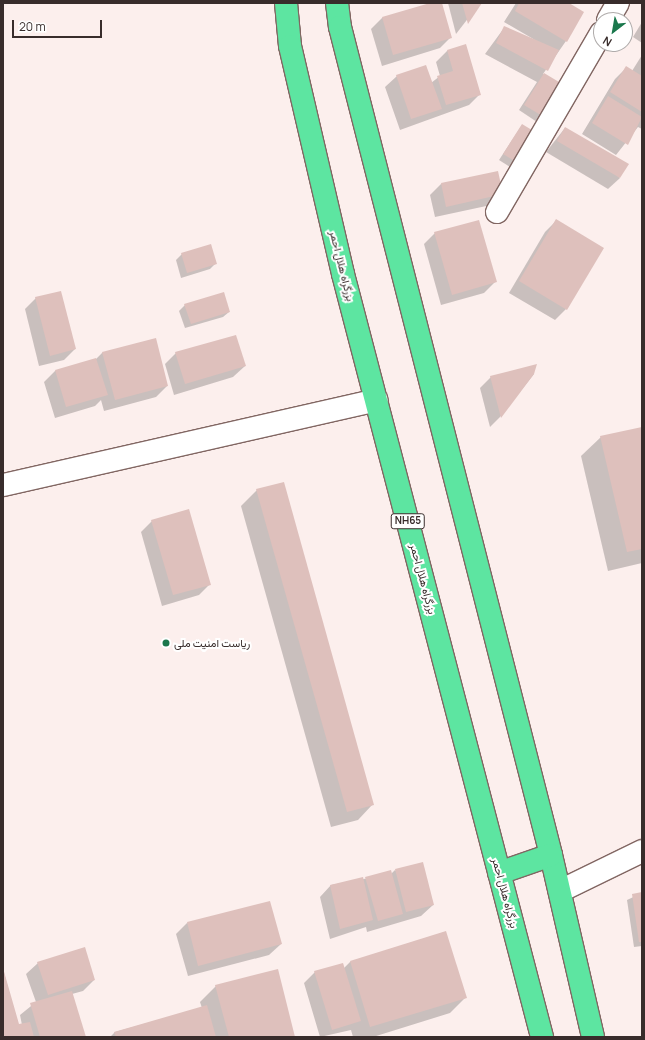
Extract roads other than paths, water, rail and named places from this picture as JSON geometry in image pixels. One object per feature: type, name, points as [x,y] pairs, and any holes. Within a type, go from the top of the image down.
[{"type":"highway","name":"بزرگراه هلال احمر","points":[[286,3],[290,46],[376,400],[542,1037]]},
{"type":"highway","points":[[337,3],[340,27],[551,855],[593,1037]]},
{"type":"highway","points":[[499,872],[551,855]]},
{"type":"street","points":[[613,12],[618,3]]},
{"type":"street","points":[[497,212],[593,47]]},
{"type":"street","points":[[3,485],[376,400]]},
{"type":"street","points":[[560,892],[642,851]]},
{"type":"place","name":"ریاست امنیت ملی","points":[[166,643]]}]
